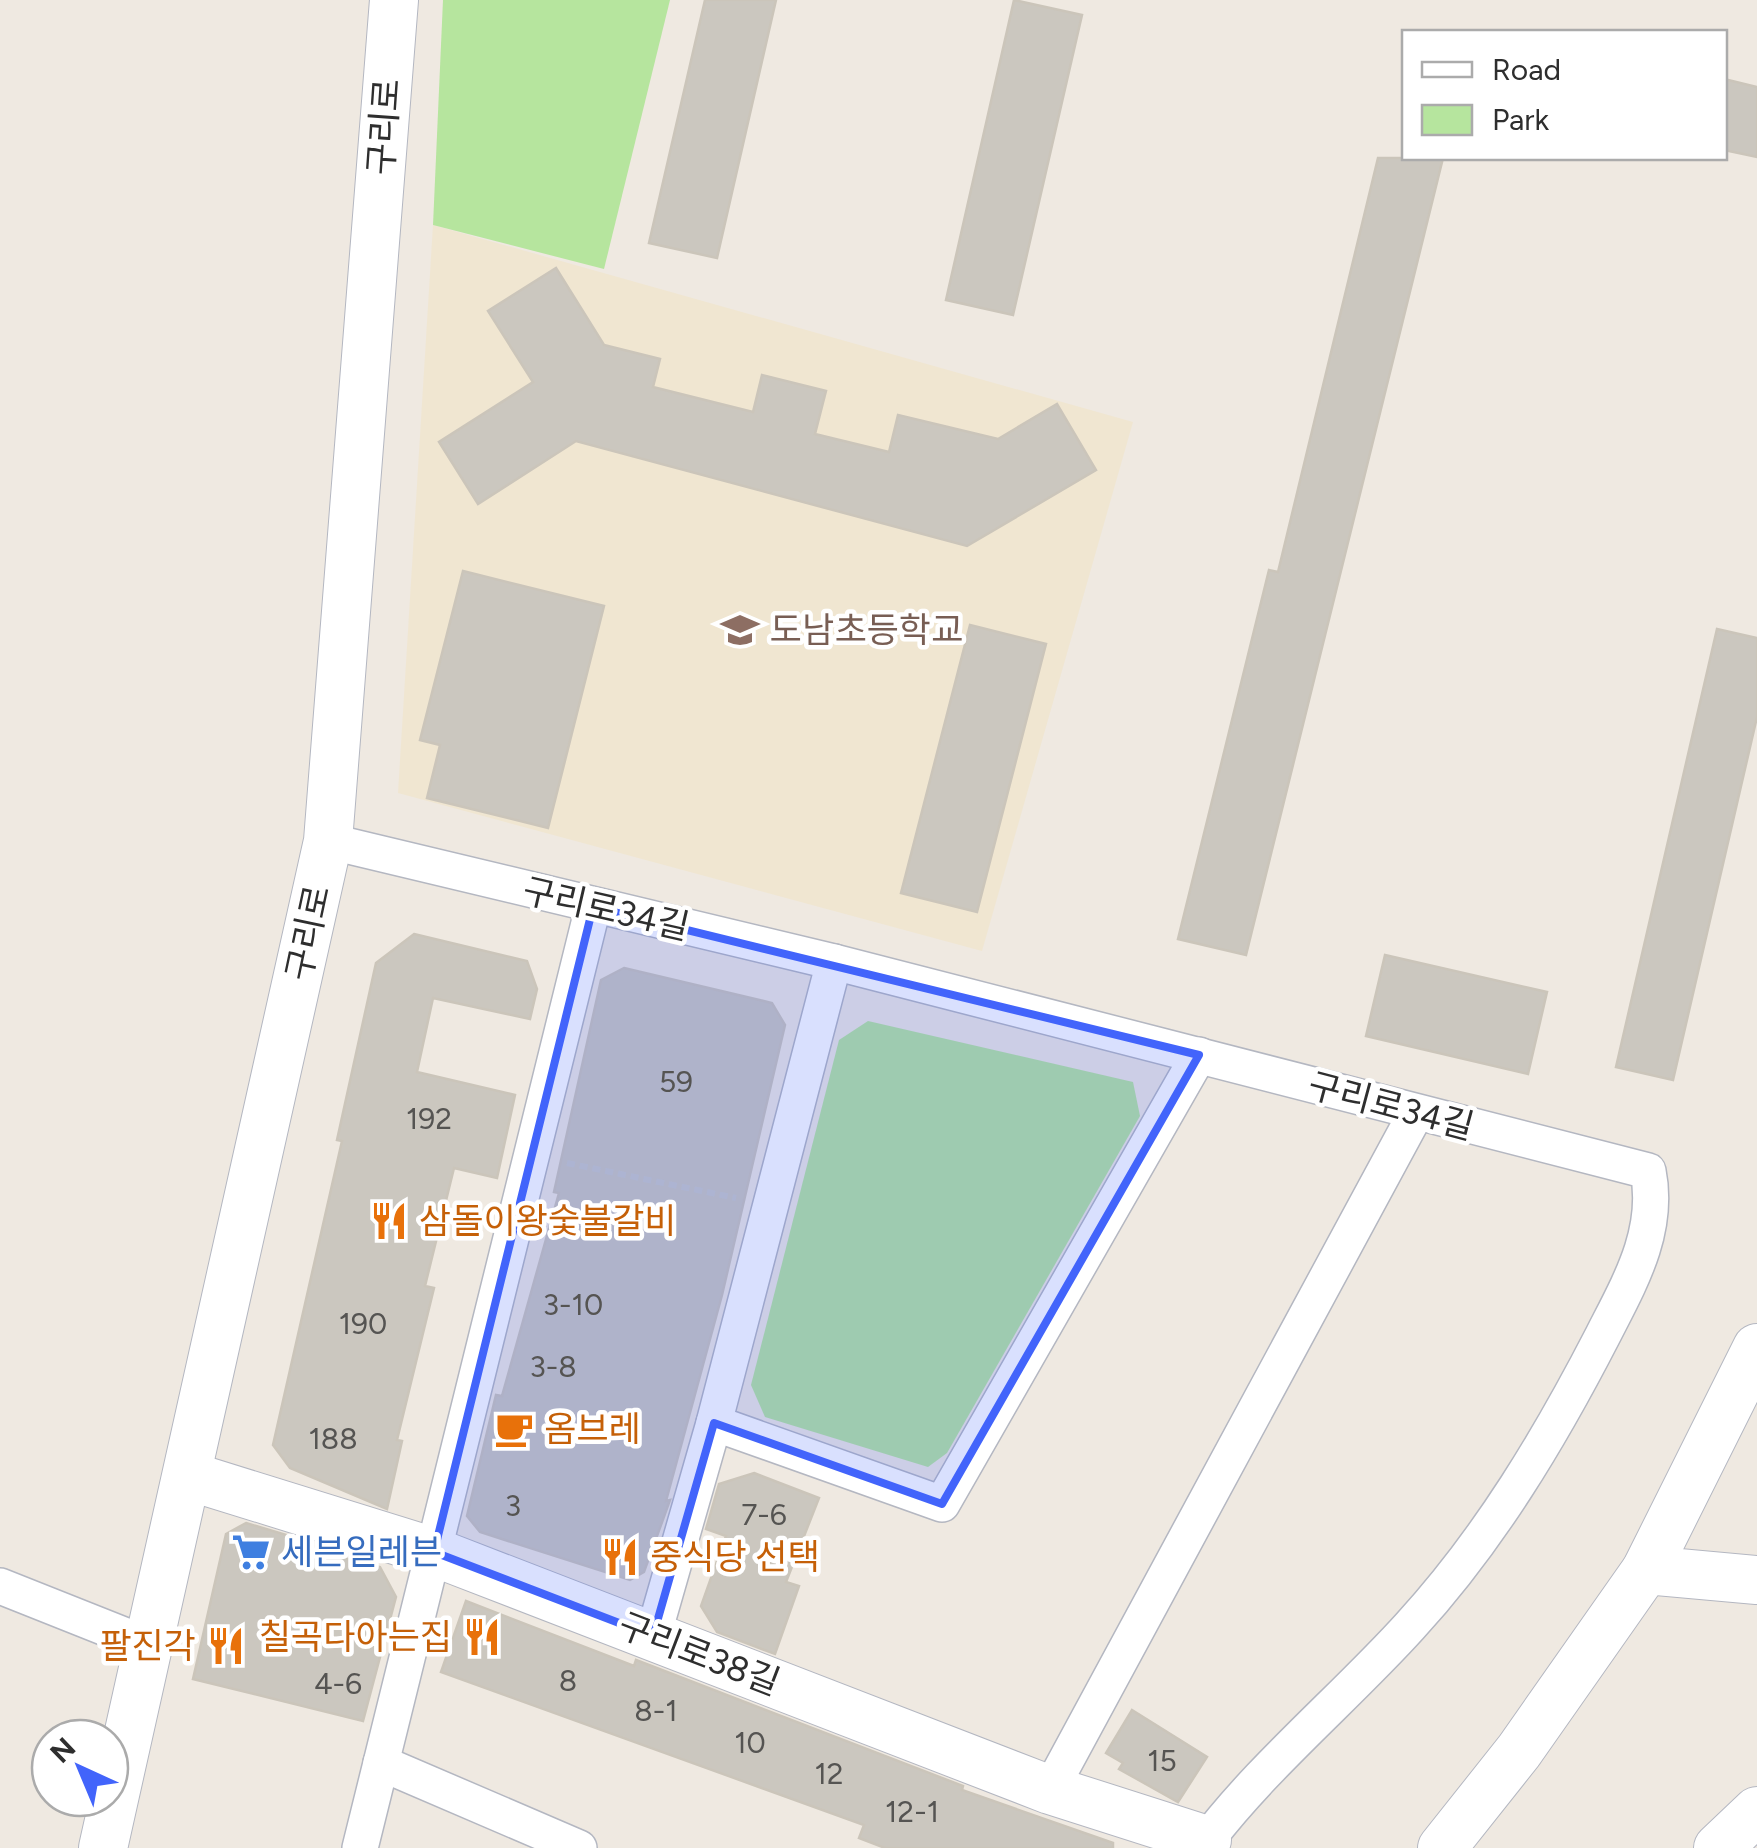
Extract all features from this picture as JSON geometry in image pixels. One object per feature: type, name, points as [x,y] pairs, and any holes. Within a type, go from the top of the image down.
[{"type":"street","name":"구리로","points":[[102,1848],[146,1644],[189,1476],[328,841],[394,0]]},
{"type":"street","name":"구리로34길","points":[[328,841],[834,962],[1648,1171],[1655,1204],[1637,1268],[1556,1427],[1489,1527],[1412,1624],[1204,1844]]},
{"type":"street","points":[[360,1848],[592,907]]},
{"type":"street","points":[[653,1636],[714,1424],[834,962]]},
{"type":"street","points":[[714,1424],[942,1504],[1200,1055]]},
{"type":"street","points":[[1050,1790],[1416,1113]]},
{"type":"street","points":[[1442,1848],[1519,1751],[1646,1570],[1757,1348]]},
{"type":"street","name":"구리로38길","points":[[189,1476],[434,1552],[1050,1790],[1204,1844]]},
{"type":"street","points":[[1646,1570],[1757,1580]]},
{"type":"street","points":[[0,1586],[146,1644]]},
{"type":"street","points":[[382,1762],[579,1848]]},
{"type":"street","points":[[1718,1848],[1757,1812]]},
{"type":"path","points":[[532,1156],[771,1206]]},
{"type":"highlighted area","points":[[593,907],[1199,1055],[942,1504],[714,1423],[653,1636],[434,1552]]},
{"type":"shaded area","name":"도남초등학교","points":[[433,225],[1133,422],[982,951],[398,793]]},
{"type":"green space","points":[[443,0],[670,0],[604,269],[433,225]]},
{"type":"green space","points":[[868,1021],[1133,1082],[1140,1116],[947,1453],[928,1467],[765,1417],[751,1385],[839,1040]]},
{"type":"building","points":[[705,0],[776,0],[717,258],[649,243]]},
{"type":"building","points":[[1014,0],[1082,15],[1013,315],[946,300]]},
{"type":"building","points":[[1727,80],[1757,87],[1757,157],[1727,151]]},
{"type":"building","points":[[1378,158],[1443,160],[1246,955],[1178,939],[1269,570],[1278,572]]},
{"type":"building","points":[[556,268],[604,345],[660,359],[653,387],[753,412],[762,375],[826,391],[815,434],[889,452],[898,415],[998,439],[1057,404],[1096,470],[967,546],[576,441],[478,504],[439,442],[533,382],[488,311]]},
{"type":"building","points":[[463,571],[604,606],[548,828],[427,798],[440,745],[420,740]]},
{"type":"building","points":[[970,625],[1046,644],[977,912],[901,893]]},
{"type":"building","points":[[1717,629],[1757,638],[1757,717],[1673,1080],[1616,1067]]},
{"type":"building","points":[[414,934],[527,961],[537,989],[530,1019],[433,998],[417,1072],[515,1095],[497,1178],[454,1168],[425,1286],[434,1288],[397,1440],[402,1441],[387,1509],[290,1468],[273,1445],[342,1141],[337,1140],[376,963]]},
{"type":"building","points":[[1385,955],[1547,992],[1528,1074],[1366,1036]]},
{"type":"building","points":[[624,968],[772,1003],[785,1025],[722,1295],[666,1501],[670,1500],[644,1572],[630,1580],[480,1532],[467,1516],[496,1395],[502,1396],[559,1193],[554,1192],[601,980]]},
{"type":"building","points":[[754,1473],[819,1498],[786,1582],[799,1586],[775,1654],[717,1632],[701,1606],[726,1536],[706,1529],[719,1484]]},
{"type":"building","points":[[246,1523],[290,1536],[288,1544],[380,1567],[396,1597],[363,1721],[193,1679],[226,1534]]},
{"type":"building","points":[[466,1601],[634,1666],[636,1660],[963,1786],[962,1790],[1113,1843],[1113,1848],[885,1848],[859,1838],[864,1825],[441,1672]]},
{"type":"building","points":[[1132,1710],[1207,1757],[1178,1802],[1119,1769],[1123,1763],[1106,1753]]},
{"type":"place","name":"도남초등학교","points":[[740,630]]},
{"type":"place","name":"삼돌이왕숯불갈비","points":[[389,1221]]},
{"type":"place","name":"옴브레","points":[[514,1429]]},
{"type":"place","name":"세븐일레븐","points":[[251,1552]]},
{"type":"place","name":"중식당 선택","points":[[620,1557]]},
{"type":"place","name":"칠곡다아는집","points":[[482,1637]]},
{"type":"place","name":"팔진각","points":[[226,1646]]}]
